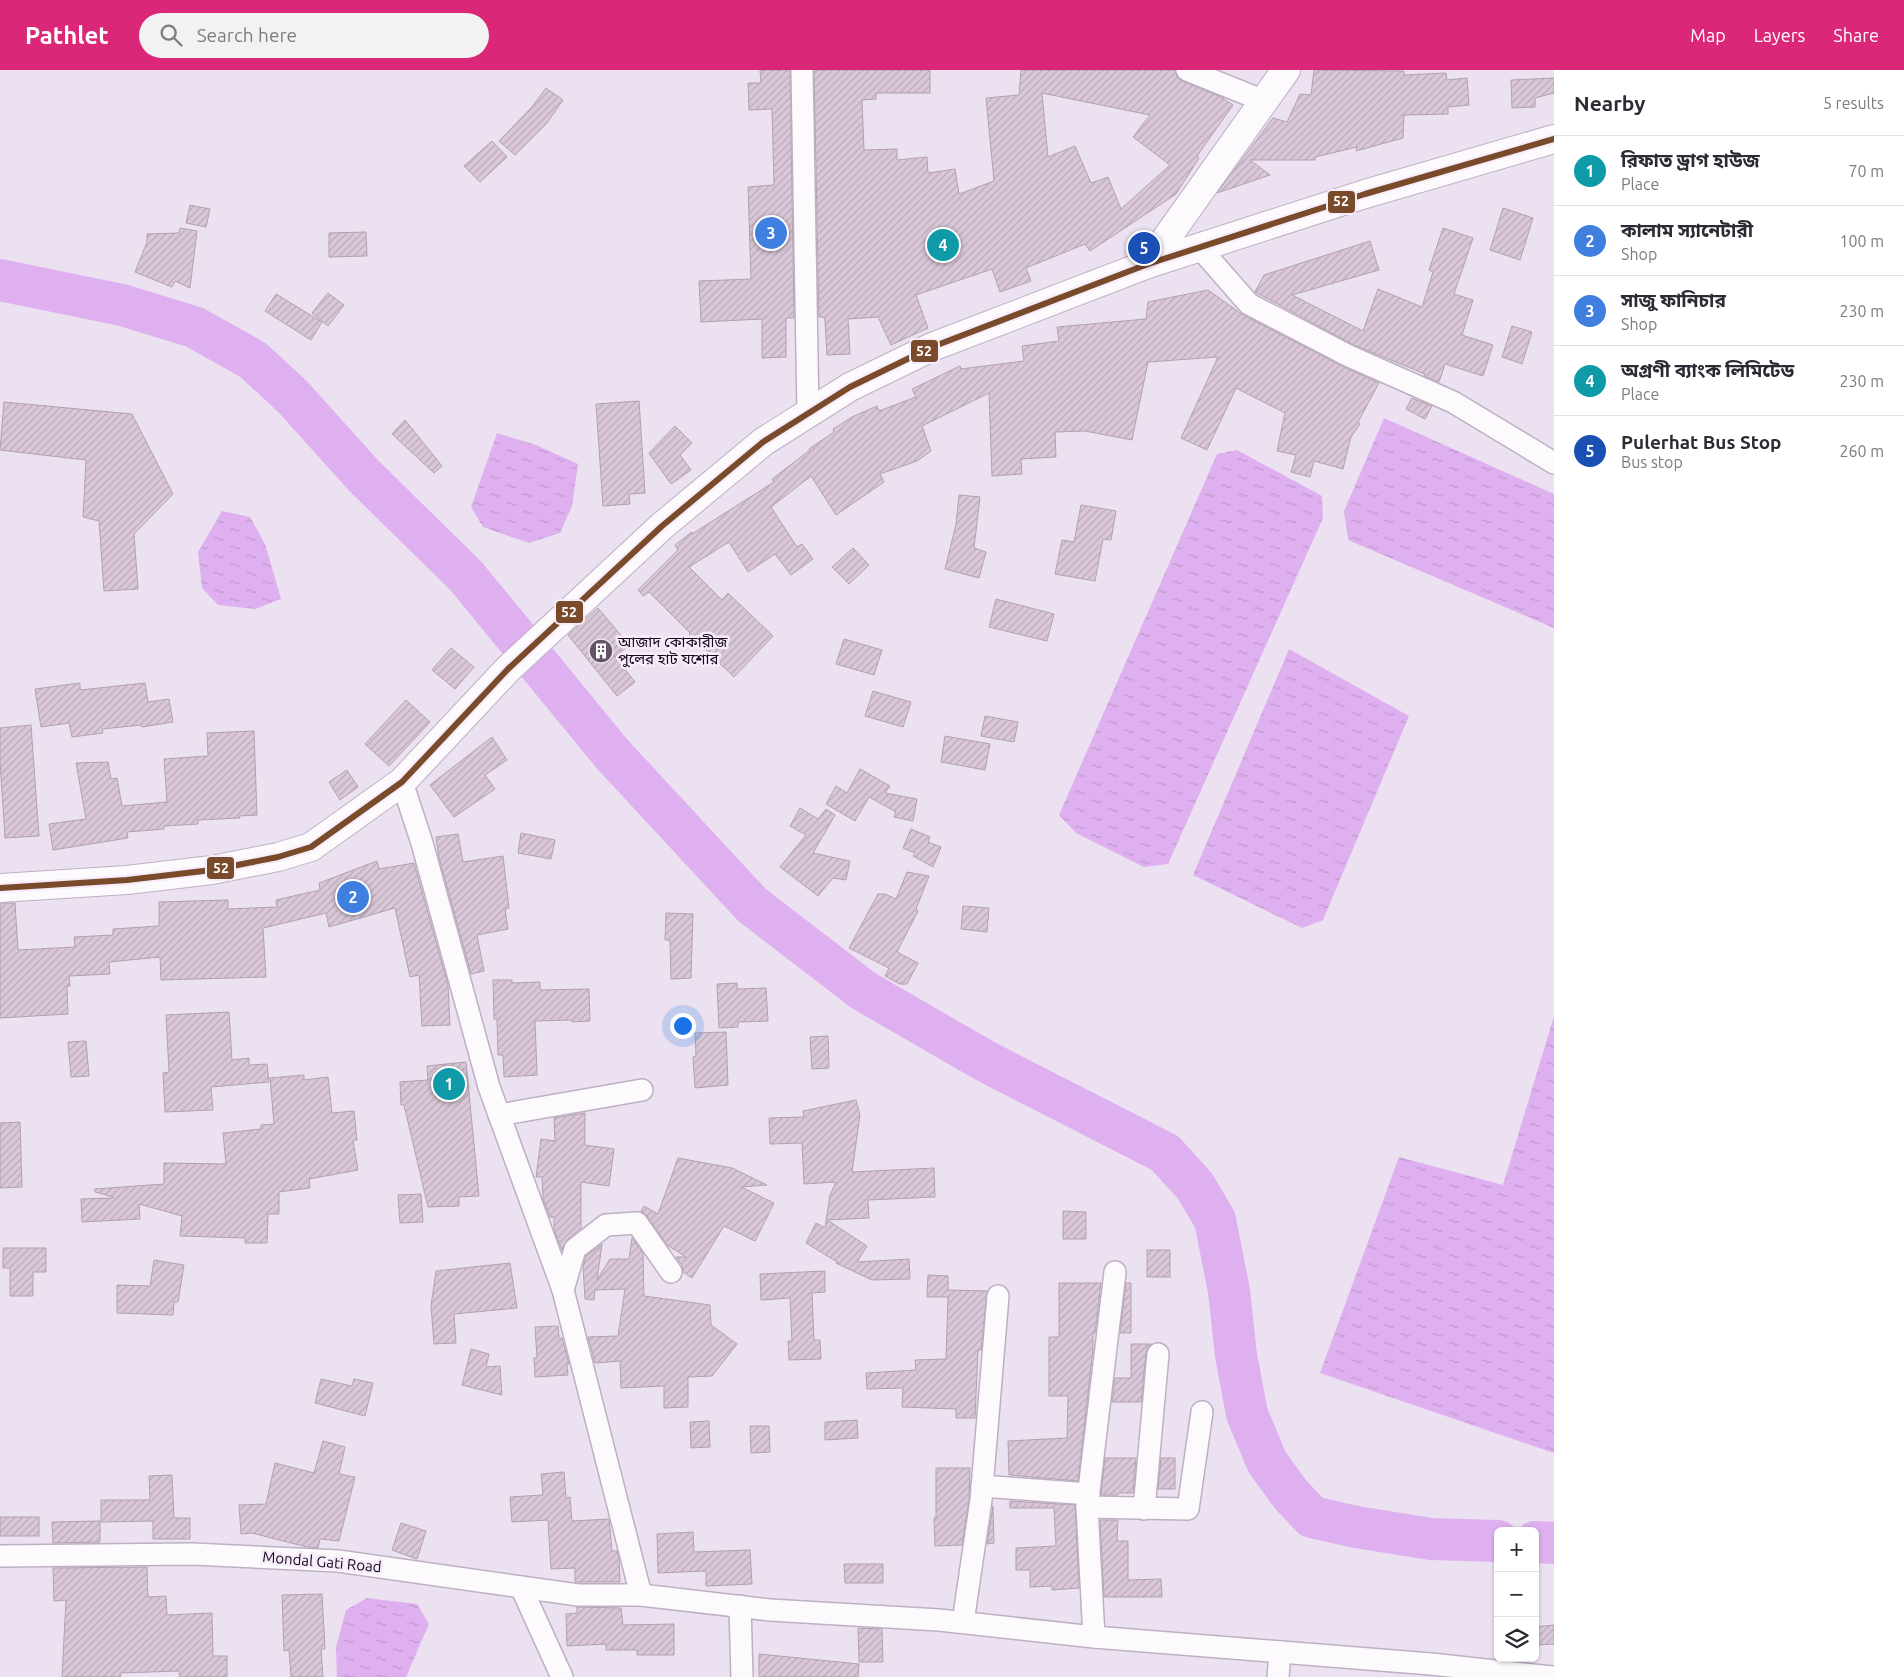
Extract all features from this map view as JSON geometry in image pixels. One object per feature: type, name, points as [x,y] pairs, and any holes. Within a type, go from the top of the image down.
[{"type":"main road","points":[[1148,264],[1286,70]]},
{"type":"main road","points":[[0,888],[127,880],[212,870],[278,857],[311,847],[402,782],[508,669],[662,526],[763,442],[850,387],[932,347],[1148,264],[1365,194],[1554,139]]},
{"type":"street","points":[[802,70],[808,413]]},
{"type":"street","points":[[1187,70],[1264,101]]},
{"type":"street","points":[[1199,247],[1250,304],[1349,356],[1453,402],[1554,463]]},
{"type":"street","points":[[402,782],[422,843],[489,1087],[563,1290],[641,1594]]},
{"type":"street","points":[[499,1115],[642,1090]]},
{"type":"street","points":[[563,1290],[575,1248],[606,1225],[637,1224],[671,1272]]},
{"type":"street","points":[[1094,1637],[1088,1500],[1115,1272]]},
{"type":"street","points":[[963,1622],[982,1486],[998,1296]]},
{"type":"street","points":[[1144,1508],[1158,1354]]},
{"type":"street","points":[[982,1486],[1144,1508],[1188,1509],[1202,1412]]},
{"type":"street","name":"Mondal Gati Road","points":[[0,1556],[192,1554],[338,1560],[578,1595],[641,1594],[740,1606],[963,1622],[1094,1637],[1431,1664],[1552,1677]]},
{"type":"street","points":[[521,1587],[562,1677]]},
{"type":"street","points":[[740,1606],[742,1677]]},
{"type":"street","points":[[1278,1677],[1280,1652]]},
{"type":"water","points":[[1384,418],[1554,494],[1554,628],[1348,540],[1344,511]]},
{"type":"water","points":[[497,433],[536,445],[578,464],[572,506],[560,533],[529,543],[483,527],[471,507]]},
{"type":"water","points":[[1237,450],[1322,496],[1323,518],[1168,864],[1144,867],[1076,833],[1059,815],[1217,454]]},
{"type":"water","points":[[222,511],[250,517],[265,544],[281,599],[255,609],[218,605],[202,588],[198,552]]},
{"type":"water","points":[[1289,649],[1409,716],[1323,920],[1302,928],[1193,875]]},
{"type":"water","points":[[1554,1016],[1554,1453],[1320,1373],[1399,1157],[1503,1185]]},
{"type":"water","points":[[367,1598],[417,1604],[429,1624],[406,1677],[337,1677],[336,1647],[346,1610]]},
{"type":"building","points":[[760,70],[790,70],[794,318],[786,318],[786,357],[762,358],[762,319],[701,322],[699,281],[751,279],[748,187],[774,185],[772,109],[749,110],[748,83],[761,83]]},
{"type":"building","points":[[814,70],[930,70],[930,93],[876,93],[876,99],[862,100],[864,150],[897,149],[897,160],[927,157],[928,173],[955,169],[959,194],[994,181],[986,98],[1019,95],[1021,70],[1175,70],[1177,77],[1182,81],[1221,97],[1233,105],[1197,156],[1199,158],[1176,194],[1090,251],[1085,244],[1026,268],[1031,281],[1000,292],[992,269],[916,295],[928,328],[891,345],[878,317],[848,319],[850,354],[827,355],[825,321],[824,317],[819,317]],"holes":[[[1042,93],[1150,115],[1133,137],[1170,165],[1121,209],[1108,177],[1091,183],[1075,146],[1048,157]]]},
{"type":"building","points":[[1314,70],[1404,71],[1404,75],[1446,73],[1447,80],[1467,78],[1469,105],[1448,107],[1448,114],[1404,115],[1403,138],[1356,151],[1357,147],[1315,157],[1315,160],[1250,160],[1270,175],[1217,193],[1273,118],[1287,122],[1300,94],[1311,95]]},
{"type":"building","points":[[1554,78],[1554,93],[1535,98],[1535,107],[1512,108],[1511,80]]},
{"type":"building","points":[[546,88],[563,100],[547,123],[515,155],[499,141],[532,107]]},
{"type":"building","points":[[492,141],[507,157],[480,182],[464,166]]},
{"type":"building","points":[[190,205],[210,209],[206,227],[186,223]]},
{"type":"building","points":[[1503,208],[1533,218],[1520,260],[1490,250]]},
{"type":"building","points":[[180,228],[197,231],[190,288],[175,281],[172,287],[135,272],[147,242],[147,234],[179,233]]},
{"type":"building","points":[[1443,228],[1473,238],[1454,294],[1473,300],[1462,335],[1493,345],[1483,376],[1445,364],[1439,382],[1424,376],[1425,374],[1354,345],[1255,292],[1264,275],[1370,241],[1379,270],[1292,295],[1363,331],[1378,289],[1422,307],[1433,272],[1429,270]]},
{"type":"building","points":[[366,232],[367,256],[329,257],[329,233]]},
{"type":"building","points":[[1208,290],[1243,315],[1379,383],[1358,422],[1360,424],[1351,437],[1343,469],[1314,461],[1310,477],[1291,472],[1296,455],[1277,451],[1285,413],[1236,388],[1207,450],[1181,438],[1218,357],[1148,362],[1132,440],[1085,431],[1055,432],[1056,457],[1021,459],[1022,474],[992,476],[989,393],[922,426],[931,451],[917,461],[880,474],[884,482],[836,515],[811,476],[771,507],[797,547],[802,544],[813,559],[791,575],[775,554],[748,572],[729,542],[689,567],[722,600],[728,593],[773,636],[734,677],[649,592],[643,596],[638,590],[678,550],[675,545],[692,532],[692,534],[774,482],[772,479],[809,449],[834,432],[833,429],[852,417],[877,406],[879,411],[916,397],[912,389],[960,366],[961,369],[1024,361],[1022,346],[1059,341],[1057,327],[1146,319],[1148,302]]},
{"type":"building","points":[[328,293],[344,305],[328,326],[312,313]]},
{"type":"building","points":[[276,294],[322,322],[311,340],[265,311]]},
{"type":"building","points":[[1512,326],[1532,332],[1522,364],[1502,357]]},
{"type":"building","points":[[1412,398],[1432,406],[1425,419],[1406,409]]},
{"type":"building","points":[[639,401],[645,493],[629,494],[630,504],[603,506],[596,404]]},
{"type":"building","points":[[4,402],[132,414],[173,494],[134,534],[138,589],[104,591],[99,521],[83,517],[86,460],[0,450]]},
{"type":"building","points":[[405,420],[442,466],[434,473],[392,434]]},
{"type":"building","points":[[675,426],[692,443],[680,455],[691,470],[671,484],[649,453]]},
{"type":"building","points":[[959,495],[980,497],[974,548],[986,552],[979,578],[945,569],[956,524]]},
{"type":"building","points":[[1081,505],[1116,511],[1111,540],[1103,539],[1095,581],[1055,574],[1062,540],[1074,542]]},
{"type":"building","points":[[853,548],[869,565],[849,584],[832,567]]},
{"type":"building","points":[[996,599],[1054,614],[1047,641],[989,627]]},
{"type":"building","name":"আজাদ কোকারীজ পুলের হাট যশোর","points":[[598,608],[629,645],[615,657],[635,682],[617,696],[568,635]]},
{"type":"building","points":[[844,639],[882,650],[874,675],[836,664]]},
{"type":"building","points":[[451,648],[474,667],[455,689],[432,670]]},
{"type":"building","points":[[80,683],[80,690],[145,683],[148,702],[169,699],[173,722],[142,727],[141,725],[102,729],[103,733],[72,737],[69,723],[41,727],[35,689]]},
{"type":"building","points":[[873,691],[911,702],[903,727],[865,716]]},
{"type":"building","points":[[406,700],[430,722],[389,766],[365,744]]},
{"type":"building","points":[[985,716],[1018,722],[1014,742],[981,736]]},
{"type":"building","points":[[31,725],[39,836],[5,838],[0,728]]},
{"type":"building","points":[[254,731],[257,815],[239,816],[240,818],[198,820],[198,824],[164,826],[164,829],[127,832],[128,838],[53,850],[49,824],[86,819],[76,763],[108,762],[111,779],[117,778],[122,806],[167,802],[164,759],[208,756],[207,733]]},
{"type":"building","points":[[945,736],[990,744],[985,770],[941,762]]},
{"type":"building","points":[[492,737],[507,760],[485,775],[495,789],[454,817],[430,785]]},
{"type":"building","points":[[860,769],[890,786],[885,793],[917,799],[913,821],[894,817],[896,812],[869,797],[855,821],[826,804],[836,786],[847,793]]},
{"type":"building","points":[[347,770],[358,787],[340,800],[329,782]]},
{"type":"building","points":[[800,808],[818,819],[826,809],[835,815],[813,853],[850,861],[846,880],[833,878],[818,896],[780,867],[806,835],[790,826]]},
{"type":"building","points":[[911,829],[930,837],[928,842],[941,847],[933,867],[913,856],[915,853],[903,848]]},
{"type":"building","points":[[521,833],[555,840],[551,859],[518,853]]},
{"type":"building","points":[[458,834],[463,862],[503,856],[509,908],[505,909],[508,929],[477,935],[484,971],[471,974],[439,858],[436,837]]},
{"type":"building","points":[[377,861],[379,869],[414,863],[448,985],[450,1025],[422,1026],[419,975],[410,977],[395,908],[329,927],[326,913],[263,928],[266,977],[161,980],[160,957],[109,962],[110,974],[69,976],[70,986],[67,986],[68,1014],[0,1018],[0,903],[15,903],[18,950],[75,947],[74,937],[113,935],[113,929],[159,926],[159,902],[228,900],[228,909],[277,907],[276,900],[320,890],[319,883]]},
{"type":"building","points":[[907,872],[929,876],[916,909],[918,911],[897,952],[918,963],[907,984],[900,984],[885,976],[889,968],[849,948],[878,894],[885,894],[896,899]]},
{"type":"building","points":[[963,906],[989,908],[987,932],[961,929]]},
{"type":"building","points":[[666,913],[693,914],[691,978],[671,979],[670,940],[665,940]]},
{"type":"building","points":[[493,980],[512,980],[512,983],[540,982],[540,990],[589,989],[590,1021],[535,1021],[537,1075],[504,1077],[503,1055],[498,1055],[497,1019],[494,1019]]},
{"type":"building","points":[[737,983],[737,989],[766,988],[768,1021],[738,1022],[738,1027],[719,1028],[717,984]]},
{"type":"building","points":[[229,1012],[232,1060],[249,1058],[249,1065],[267,1064],[269,1082],[211,1087],[213,1110],[165,1112],[163,1073],[169,1072],[166,1015]]},
{"type":"building","points":[[726,1032],[728,1085],[695,1088],[693,1057],[696,1056],[695,1033]]},
{"type":"building","points":[[828,1036],[829,1068],[812,1069],[810,1037]]},
{"type":"building","points":[[86,1041],[89,1076],[71,1077],[68,1042]]},
{"type":"building","points":[[466,1062],[479,1196],[459,1197],[459,1206],[428,1207],[404,1105],[401,1105],[400,1082],[428,1080],[427,1066]]},
{"type":"building","points":[[304,1075],[304,1080],[328,1077],[332,1113],[354,1111],[357,1140],[353,1140],[358,1170],[309,1179],[310,1188],[279,1192],[279,1214],[268,1214],[267,1243],[245,1243],[245,1238],[180,1236],[182,1216],[139,1204],[140,1219],[82,1222],[81,1199],[113,1198],[95,1192],[95,1189],[164,1184],[164,1163],[226,1164],[223,1133],[261,1129],[261,1125],[274,1124],[270,1078]]},
{"type":"building","points":[[856,1100],[860,1115],[852,1172],[934,1168],[935,1197],[868,1200],[869,1218],[827,1220],[867,1246],[857,1262],[909,1259],[910,1279],[872,1280],[836,1263],[839,1263],[806,1243],[816,1223],[825,1228],[830,1195],[836,1182],[804,1184],[802,1143],[770,1144],[769,1118],[804,1117],[803,1111]]},
{"type":"building","points":[[585,1113],[585,1145],[614,1149],[609,1186],[581,1182],[581,1228],[567,1240],[562,1250],[554,1230],[554,1217],[550,1217],[543,1199],[542,1177],[536,1177],[541,1139],[555,1141],[554,1118]]},
{"type":"building","points":[[20,1122],[22,1187],[0,1188],[0,1123]]},
{"type":"building","points":[[678,1158],[732,1168],[767,1185],[741,1187],[774,1203],[755,1241],[724,1226],[692,1278],[683,1272],[682,1265],[676,1257],[686,1257],[667,1245],[647,1216],[641,1211],[644,1206],[658,1214]]},
{"type":"building","points":[[421,1194],[423,1222],[400,1223],[398,1195]]},
{"type":"building","points":[[1063,1211],[1086,1212],[1086,1239],[1063,1239]]},
{"type":"building","points":[[632,1238],[643,1253],[644,1296],[710,1305],[711,1325],[737,1344],[712,1376],[688,1377],[688,1407],[664,1408],[664,1386],[621,1388],[620,1361],[595,1363],[588,1337],[618,1336],[625,1289],[595,1290],[594,1300],[585,1299],[583,1266],[586,1256],[602,1244],[597,1280],[610,1259],[629,1259]]},
{"type":"building","points":[[3,1248],[46,1248],[46,1272],[33,1272],[33,1296],[10,1296],[10,1268],[3,1268]]},
{"type":"building","points":[[1147,1250],[1170,1250],[1170,1277],[1147,1277]]},
{"type":"building","points":[[154,1260],[184,1265],[178,1302],[174,1302],[173,1315],[117,1313],[117,1285],[150,1286]]},
{"type":"building","points":[[510,1263],[517,1308],[454,1314],[456,1343],[434,1344],[431,1306],[436,1271]]},
{"type":"building","points":[[825,1271],[825,1292],[812,1293],[814,1340],[820,1340],[821,1359],[789,1360],[788,1341],[792,1341],[790,1298],[761,1300],[760,1274]]},
{"type":"building","points":[[928,1275],[948,1276],[948,1290],[987,1291],[981,1350],[978,1350],[975,1418],[956,1418],[956,1409],[902,1407],[903,1388],[867,1389],[866,1373],[916,1370],[915,1360],[946,1359],[948,1297],[927,1297]]},
{"type":"building","points":[[1059,1283],[1101,1283],[1095,1333],[1093,1333],[1093,1349],[1078,1481],[1009,1475],[1008,1441],[1067,1438],[1068,1396],[1049,1396],[1049,1337],[1059,1337]]},
{"type":"building","points":[[1126,1283],[1131,1283],[1131,1333],[1120,1333]]},
{"type":"building","points":[[558,1326],[559,1338],[562,1338],[569,1364],[567,1364],[568,1375],[535,1377],[534,1358],[537,1358],[535,1327]]},
{"type":"building","points":[[1131,1344],[1151,1344],[1146,1353],[1141,1402],[1112,1402],[1115,1378],[1131,1378]]},
{"type":"building","points":[[471,1349],[489,1354],[486,1367],[500,1366],[502,1395],[462,1385]]},
{"type":"building","points":[[321,1379],[352,1386],[354,1379],[373,1383],[365,1416],[315,1403]]},
{"type":"building","points":[[857,1420],[858,1438],[825,1440],[825,1422]]},
{"type":"building","points":[[709,1421],[710,1447],[691,1448],[690,1422]]},
{"type":"building","points":[[750,1426],[769,1426],[770,1452],[751,1453]]},
{"type":"building","points":[[323,1441],[345,1447],[339,1474],[355,1477],[339,1541],[320,1539],[318,1548],[252,1533],[241,1534],[239,1505],[266,1504],[275,1463],[314,1473]]},
{"type":"building","points":[[1105,1458],[1136,1458],[1133,1493],[1101,1495]]},
{"type":"building","points":[[1161,1458],[1175,1458],[1175,1489],[1158,1489]]},
{"type":"building","points":[[936,1468],[970,1468],[969,1499],[962,1545],[935,1546]]},
{"type":"building","points":[[564,1472],[566,1498],[570,1497],[572,1521],[609,1519],[612,1551],[617,1551],[619,1559],[620,1582],[575,1582],[575,1568],[551,1569],[548,1520],[512,1522],[510,1497],[543,1495],[541,1474]]},
{"type":"building","points":[[172,1475],[174,1518],[190,1518],[190,1539],[153,1539],[153,1521],[101,1522],[101,1500],[150,1500],[149,1476]]},
{"type":"building","points":[[1010,1501],[1075,1505],[1079,1588],[1052,1590],[1052,1586],[1030,1587],[1030,1570],[1016,1570],[1016,1548],[1056,1546],[1054,1508],[1010,1508]]},
{"type":"building","points":[[993,1506],[994,1543],[987,1544]]},
{"type":"building","points":[[0,1517],[39,1517],[39,1536],[0,1536]]},
{"type":"building","points":[[1100,1520],[1118,1520],[1117,1541],[1128,1541],[1128,1580],[1161,1579],[1162,1597],[1104,1597]]},
{"type":"building","points":[[100,1521],[100,1542],[53,1543],[52,1522]]},
{"type":"building","points":[[401,1523],[426,1531],[417,1559],[392,1550]]},
{"type":"building","points":[[693,1532],[694,1552],[750,1550],[752,1584],[706,1586],[706,1571],[658,1573],[657,1534]]},
{"type":"building","points":[[844,1564],[883,1564],[883,1583],[845,1583]]},
{"type":"building","points":[[147,1567],[148,1597],[166,1596],[167,1615],[212,1613],[213,1656],[227,1656],[227,1677],[180,1677],[179,1671],[120,1673],[121,1677],[62,1677],[66,1600],[54,1601],[53,1568]]},
{"type":"building","points":[[322,1594],[325,1649],[321,1649],[323,1677],[291,1677],[289,1650],[284,1651],[282,1595]]},
{"type":"building","points":[[577,1607],[621,1608],[623,1625],[674,1624],[674,1655],[637,1655],[637,1650],[606,1650],[606,1644],[567,1646],[566,1614],[577,1613]]},
{"type":"building","points":[[1554,1625],[1554,1644],[1539,1645],[1539,1627]]},
{"type":"building","points":[[858,1628],[882,1629],[883,1662],[859,1662]]},
{"type":"building","points":[[759,1654],[859,1664],[858,1677],[759,1677]]},
{"type":"waterway","points":[[0,280],[122,305],[194,327],[253,360],[293,397],[364,476],[466,576],[613,755],[752,905],[864,991],[987,1062],[1165,1153],[1195,1186],[1215,1220],[1229,1291],[1236,1355],[1247,1414],[1267,1462],[1291,1495],[1312,1517],[1356,1527],[1431,1539],[1494,1541]]},
{"type":"waterway","points":[[1539,1542],[1554,1543]]},
{"type":"transit line","name":"52","points":[[0,888],[127,880],[212,870],[278,857],[311,847],[402,782],[508,669],[662,526],[763,442],[850,387],[932,347],[1148,264],[1365,194],[1554,139]]},
{"type":"place","name":"সাজু ফানিচার","points":[[771,233]]},
{"type":"place","name":"অগ্রণী ব্যাংক লিমিটেড","points":[[943,245]]},
{"type":"place","name":"Pulerhat Bus Stop","points":[[1144,248]]},
{"type":"place","name":"আজাদ কোকারীজ পুলের হাট যশোর","points":[[601,651]]},
{"type":"place","name":"কালাম স্যানেটারী","points":[[353,897]]},
{"type":"place","name":"রিফাত ড্রাগ হাউজ","points":[[449,1084]]}]
